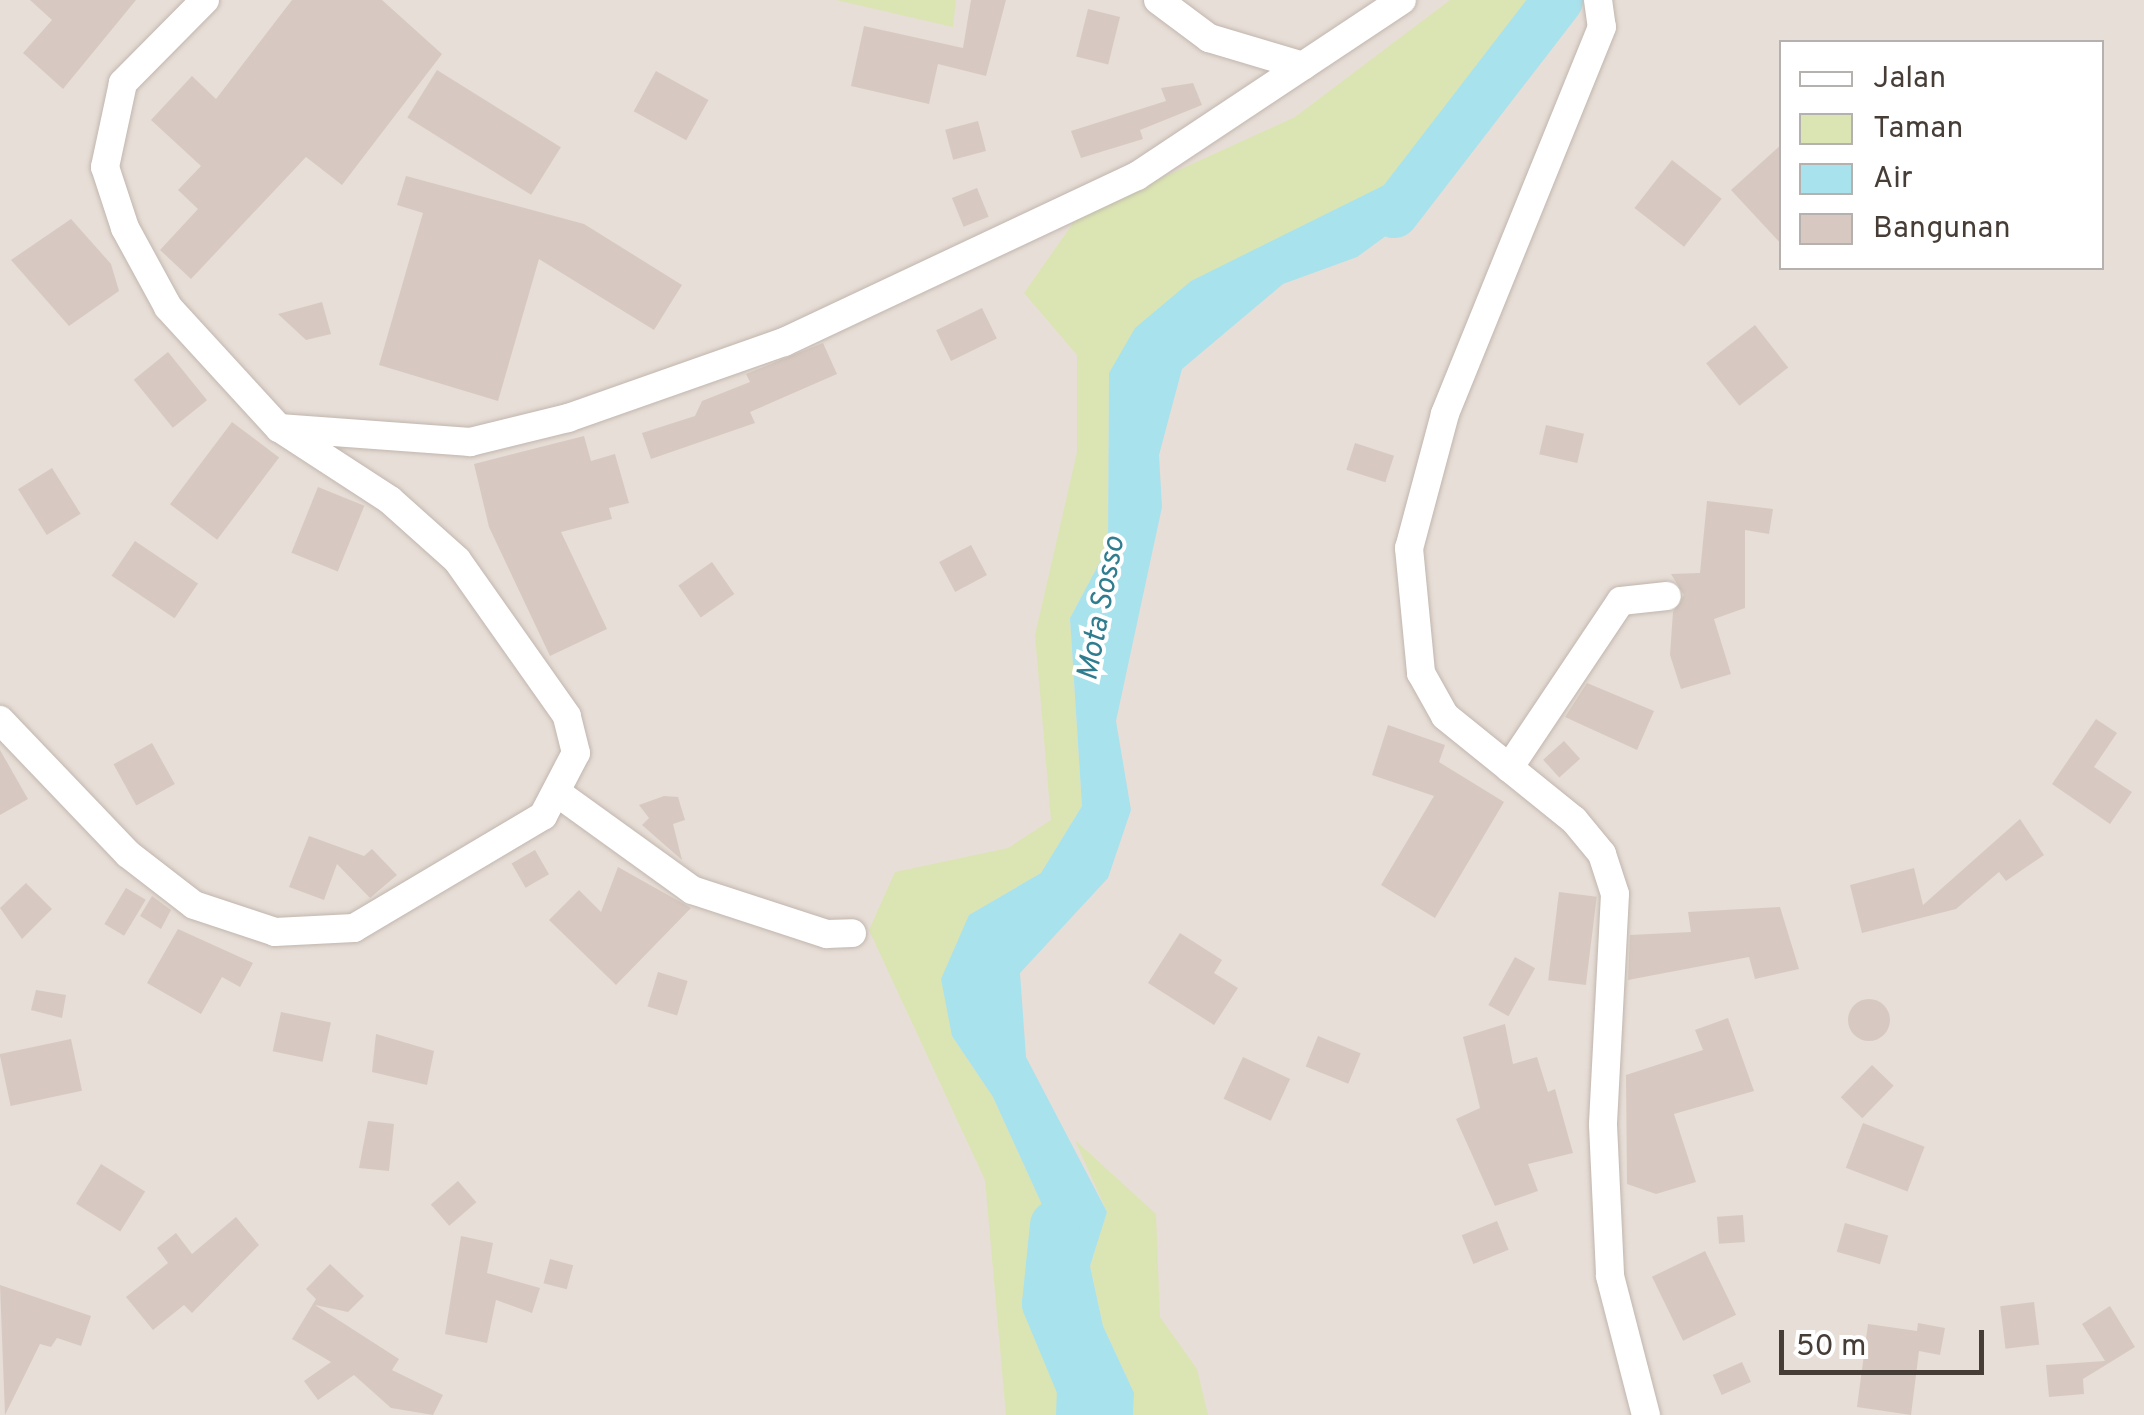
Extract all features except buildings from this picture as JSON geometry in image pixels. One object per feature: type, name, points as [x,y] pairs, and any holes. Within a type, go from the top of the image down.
[{"type":"street","points":[[0,720],[154,878],[194,905],[275,932],[354,928],[514,834],[560,794],[576,753],[568,716],[501,614],[390,500],[278,428],[168,307],[125,228],[105,167],[123,83],[205,0]]},
{"type":"street","points":[[1158,0],[1209,38],[1302,66]]},
{"type":"street","points":[[278,428],[470,442],[748,355],[845,319],[1137,176],[1402,0]]},
{"type":"street","points":[[1598,0],[1602,27],[1445,414],[1408,548],[1421,673],[1445,716],[1574,820],[1602,854],[1615,894],[1602,1125],[1610,1276],[1646,1415]]},
{"type":"street","points":[[1509,768],[1621,601],[1667,596]]},
{"type":"street","points":[[560,794],[692,890],[826,934],[852,933]]},
{"type":"shaded area","points":[[0,0],[2144,0],[2144,1415],[0,1415]]},
{"type":"green space","points":[[836,0],[956,0],[953,27]]},
{"type":"green space","points":[[1450,0],[1541,0],[1486,56],[1388,190],[1191,281],[1109,373],[1108,547],[1070,618],[1082,806],[1041,873],[969,915],[952,1036],[993,1097],[1044,1209],[1038,1272],[1078,1342],[1091,1401],[1084,1415],[1006,1415],[985,1180],[869,930],[895,872],[1008,848],[1051,820],[1035,635],[1077,452],[1077,355],[1024,293],[1078,216],[1295,117]]},
{"type":"green space","points":[[1075,1140],[1156,1214],[1160,1317],[1197,1369],[1208,1415],[1133,1415],[1134,1393],[1103,1326],[1090,1266],[1107,1212]]},
{"type":"water","points":[[1469,143],[1431,203],[1357,257],[1283,284],[1182,369],[1159,455],[1162,507],[1116,721],[1131,810],[1108,878],[1020,973],[1026,1057],[1107,1212],[1090,1266],[1103,1326],[1134,1393],[1133,1415],[1084,1415],[1091,1400],[1078,1342],[1037,1272],[1044,1209],[993,1097],[952,1036],[941,979],[969,915],[1041,873],[1082,806],[1070,618],[1108,547],[1109,373],[1135,328],[1191,281]]},
{"type":"waterway","name":"Mota Sosso","points":[[1394,213],[1558,0]]},
{"type":"waterway","name":"Mota Sosso","points":[[1055,1225],[1047,1304],[1082,1388],[1081,1415]]}]
